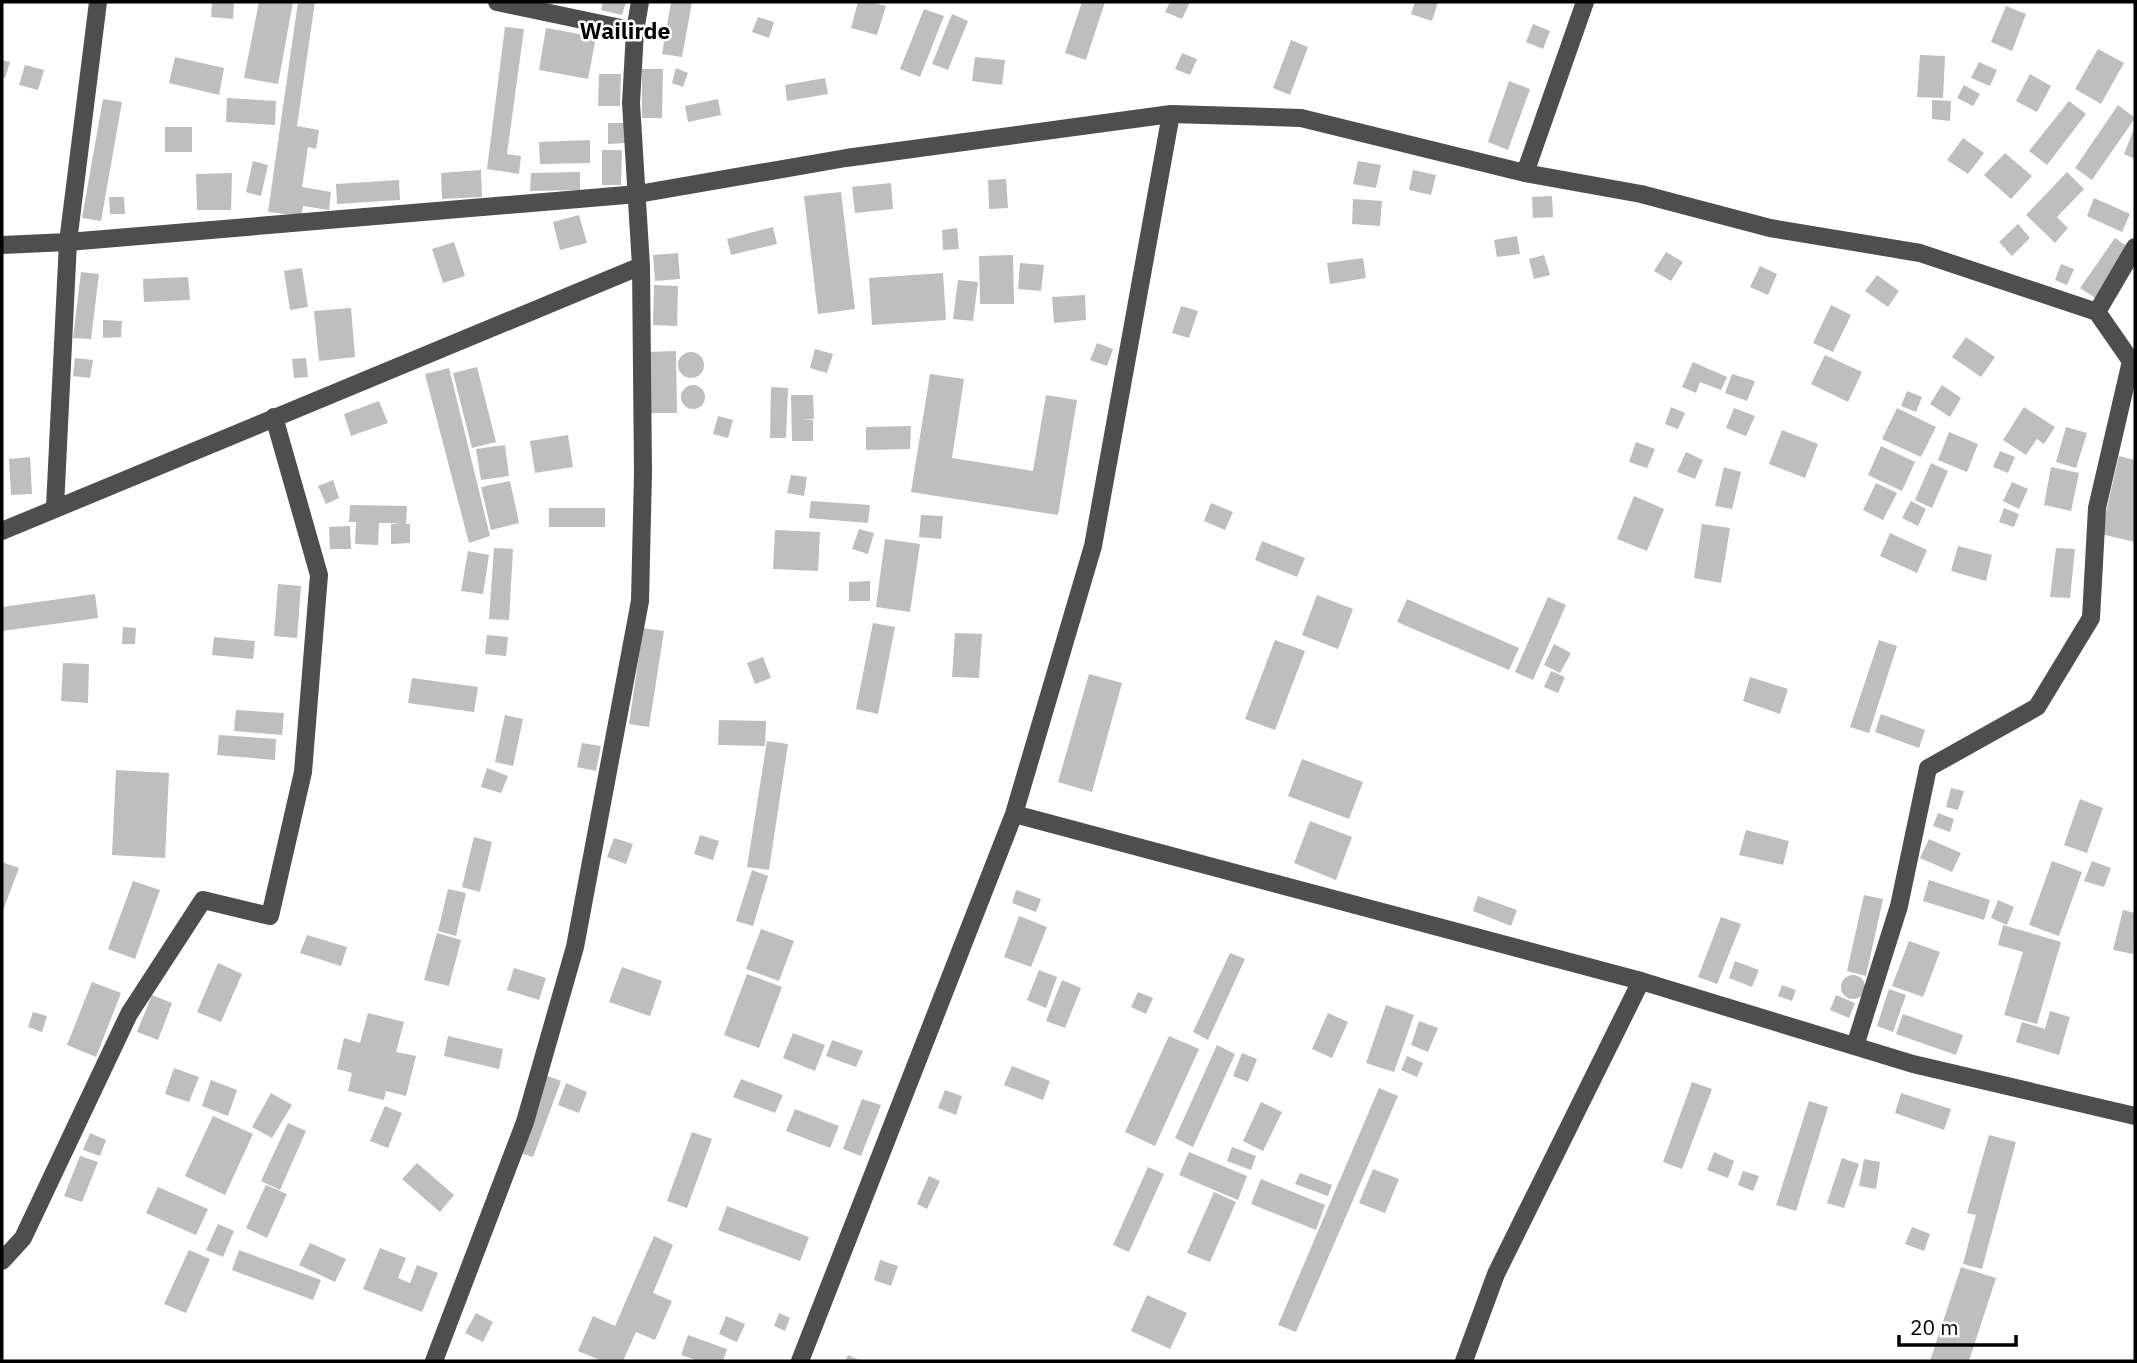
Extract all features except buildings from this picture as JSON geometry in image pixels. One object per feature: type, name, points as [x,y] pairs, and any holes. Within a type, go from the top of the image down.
[{"type":"street","points":[[55,507],[68,243],[98,2]]},
{"type":"street","points":[[497,2],[635,31]]},
{"type":"street","points":[[434,1361],[525,1122],[578,934],[640,601],[643,472],[641,266],[631,103],[635,31],[640,2]]},
{"type":"street","points":[[1525,173],[1585,2]]},
{"type":"street","points":[[2,245],[68,243],[638,194],[846,158],[1171,114],[1301,118],[1525,173],[1641,194],[1770,228],[1920,253],[2097,312],[2131,361],[2097,508],[2091,618],[2036,706],[1928,768],[1899,906],[1855,1046]]},
{"type":"street","points":[[800,1361],[1014,814],[1093,546],[1171,114]]},
{"type":"street","points":[[2097,312],[2135,247]]},
{"type":"street","points":[[2,531],[641,266]]},
{"type":"street","points":[[2,1261],[23,1238],[129,1014],[203,900],[270,916],[303,772],[319,575],[274,417]]},
{"type":"street","points":[[1014,814],[1641,981],[1913,1064],[2135,1116]]},
{"type":"street","points":[[1464,1361],[1496,1274],[1641,981]]},
{"type":"district","name":"Wailirde","points":[[625,30]]}]
